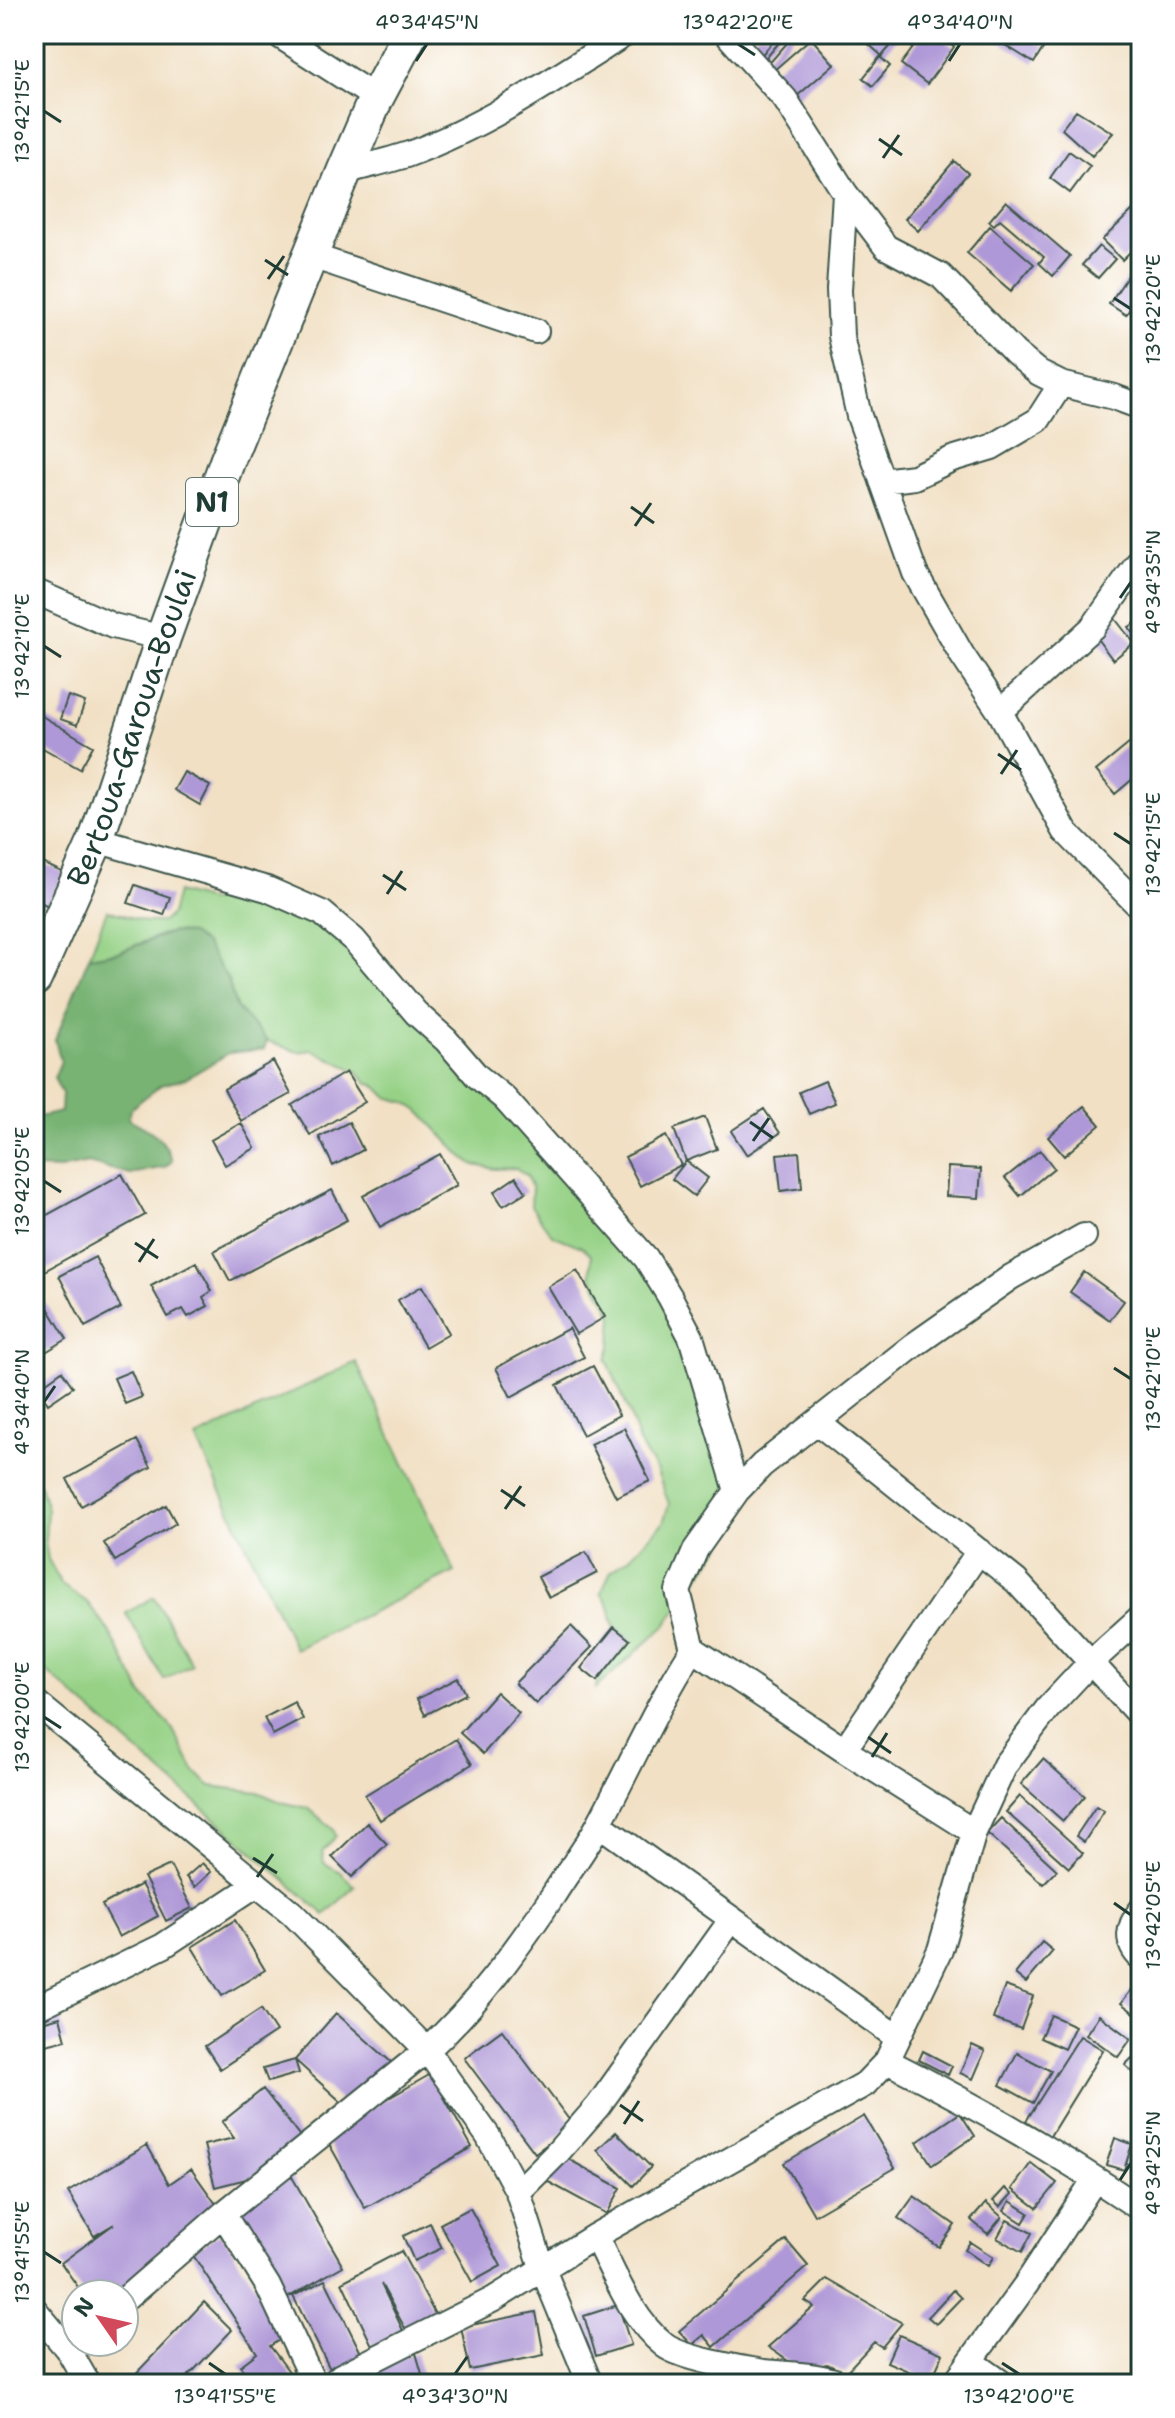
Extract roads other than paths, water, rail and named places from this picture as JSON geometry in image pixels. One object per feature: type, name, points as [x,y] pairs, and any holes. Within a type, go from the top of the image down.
[{"type":"highway","name":"Bertoua-Garoua-Boulai","points":[[34,979],[96,840],[163,638],[228,459],[344,172],[376,98],[410,34]]},
{"type":"street","points":[[277,34],[376,98]]},
{"type":"street","points":[[344,172],[409,154],[462,130],[521,100],[625,34]]},
{"type":"street","points":[[727,34],[785,99],[845,193],[886,247],[941,276],[1015,353],[1039,373],[1061,384],[1141,407]]},
{"type":"street","points":[[845,193],[839,290],[841,336],[859,416],[915,573],[962,655],[1000,712],[1065,831],[1141,908]]},
{"type":"street","points":[[312,256],[536,331]]},
{"type":"street","points":[[882,481],[914,477],[952,459],[992,447],[1038,420],[1061,384]]},
{"type":"street","points":[[1000,712],[1093,627],[1141,559]]},
{"type":"street","points":[[34,591],[113,626],[163,638]]},
{"type":"street","points":[[96,840],[267,889],[322,913],[354,940],[398,994],[533,1129],[646,1258],[691,1337],[737,1491]]},
{"type":"street","points":[[974,1832],[693,1649],[678,1591],[696,1549],[737,1491],[762,1465],[914,1345],[1011,1277],[1084,1236]]},
{"type":"street","points":[[817,1422],[1016,1581],[1141,1717]]},
{"type":"street","points":[[844,1750],[979,1551]]},
{"type":"street","points":[[332,2384],[341,2376],[494,2299],[595,2236],[865,2084],[887,2061],[940,1950],[974,1832],[1005,1765],[1048,1708],[1090,1663],[1141,1617]]},
{"type":"street","points":[[140,2286],[223,2214],[427,2050],[478,1999],[531,1927],[599,1824],[646,1729],[693,1649]]},
{"type":"street","points":[[34,1701],[292,1913],[427,2050],[488,2136],[518,2192],[542,2267],[590,2384]]},
{"type":"street","points":[[599,1824],[898,2038]]},
{"type":"street","points":[[34,2009],[163,1946],[257,1884]]},
{"type":"street","points":[[1141,1910],[1133,1920],[1129,1935],[1134,1952],[1141,1958]]},
{"type":"street","points":[[518,2192],[598,2106],[732,1919]]},
{"type":"street","points":[[887,2061],[955,2095],[1141,2209]]},
{"type":"street","points":[[954,2384],[1095,2179]]},
{"type":"street","points":[[223,2214],[268,2286],[314,2384]]},
{"type":"street","points":[[595,2236],[641,2318],[666,2347],[685,2355],[762,2372],[821,2376],[843,2384]]},
{"type":"street","points":[[34,2309],[60,2333]]},
{"type":"street","points":[[78,2358],[88,2384]]},
{"type":"street","points":[[972,2362],[1003,2384]]}]
